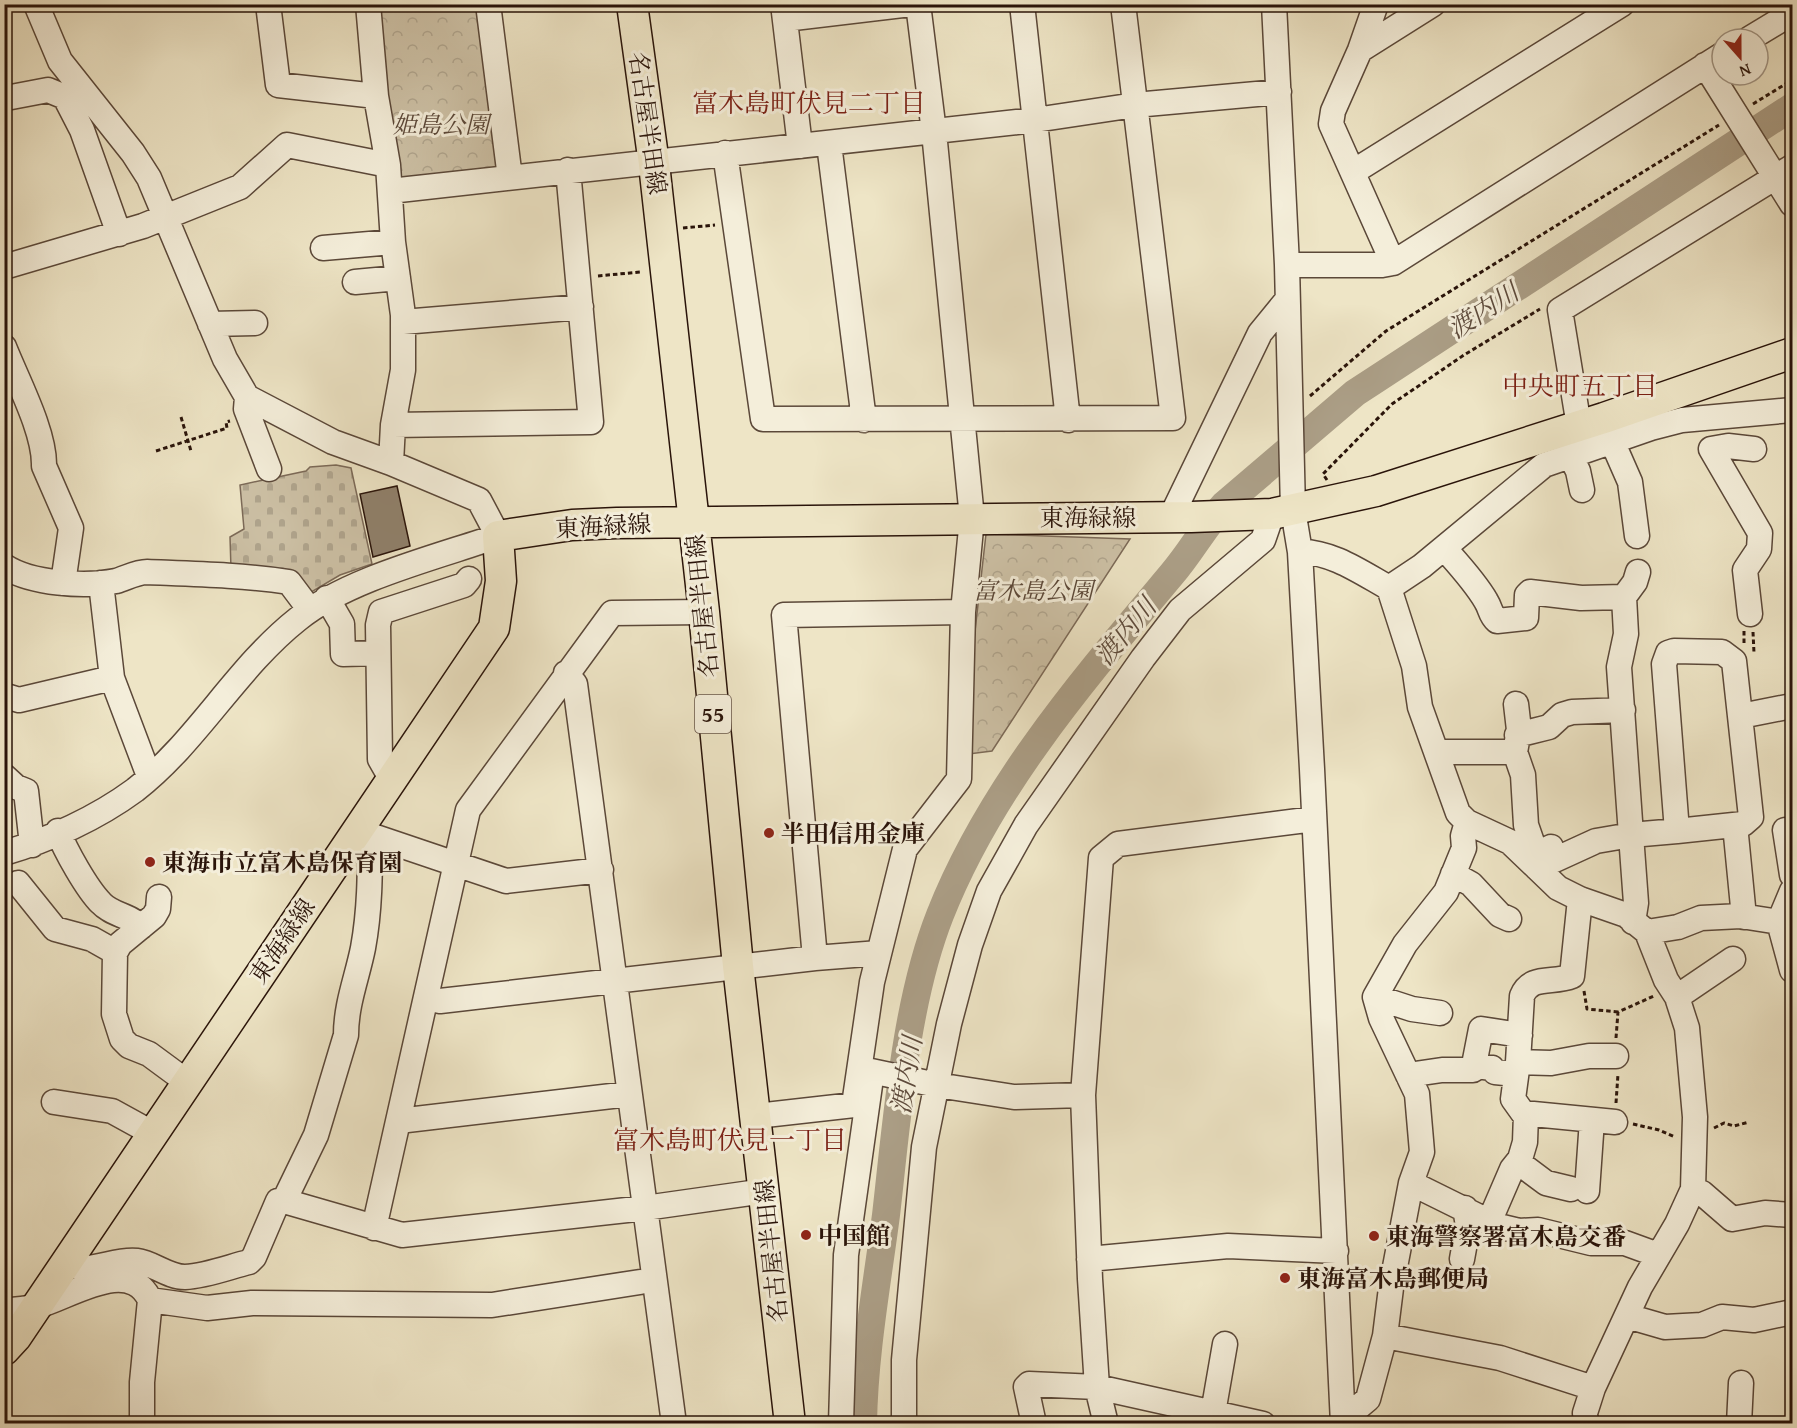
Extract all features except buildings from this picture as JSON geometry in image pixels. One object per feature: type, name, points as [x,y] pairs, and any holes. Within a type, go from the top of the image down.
[{"type":"main road","name":"名古屋半田線","points":[[632,4],[654,164],[704,612],[738,966],[790,1424]]},
{"type":"main road","name":"東海緑線","points":[[4,1350],[37,1306],[187,1082],[365,831],[392,780],[494,628],[501,581],[498,536],[572,525],[1181,517],[1282,512],[1376,491],[1579,426],[1792,353]]},
{"type":"street","points":[[36,4],[73,93],[82,130],[119,234]]},
{"type":"street","points":[[268,4],[278,85],[376,96]]},
{"type":"street","points":[[368,4],[376,96],[388,165],[393,242],[403,322],[403,370],[393,425],[391,463]]},
{"type":"street","points":[[488,4],[509,170]]},
{"type":"street","points":[[800,146],[784,12],[911,4]]},
{"type":"street","points":[[756,1116],[854,1106],[872,982],[905,849],[959,778],[963,612],[972,518],[934,132],[918,4]]},
{"type":"street","points":[[1022,4],[1068,420]]},
{"type":"street","points":[[725,153],[763,419],[1173,418],[1123,4]]},
{"type":"street","points":[[904,1424],[904,1360],[932,1084],[970,945],[989,891],[1026,825],[1143,658],[1180,610],[1263,540],[1282,512],[1294,473],[1289,409],[1287,265],[1274,4]]},
{"type":"street","points":[[1377,4],[1333,111],[1331,124],[1393,262]]},
{"type":"street","points":[[1360,50],[1433,4]]},
{"type":"street","points":[[1353,172],[1622,4]]},
{"type":"street","points":[[1770,27],[1792,14]]},
{"type":"street","points":[[1287,265],[1382,265],[1393,262],[1710,62]]},
{"type":"street","points":[[1725,87],[1737,116],[1779,170],[1792,204]]},
{"type":"street","points":[[4,95],[6,98],[48,90],[73,93],[133,153],[149,178],[225,359],[248,406],[269,469]]},
{"type":"street","points":[[390,191],[934,132],[1135,105],[1279,92]]},
{"type":"street","points":[[829,144],[864,420]]},
{"type":"street","points":[[4,267],[119,234],[240,187],[287,145],[388,165]]},
{"type":"street","points":[[1579,426],[1560,310],[1779,170]]},
{"type":"street","points":[[393,425],[591,422],[568,171]]},
{"type":"street","points":[[323,248],[393,242]]},
{"type":"street","points":[[355,282],[398,278]]},
{"type":"street","points":[[1181,517],[1260,333],[1287,300]]},
{"type":"street","points":[[403,322],[581,307]]},
{"type":"street","points":[[210,324],[255,323]]},
{"type":"street","points":[[4,347],[11,386],[24,390],[45,456],[45,466],[71,528],[63,582]]},
{"type":"street","points":[[4,853],[32,845],[93,815],[135,789],[176,751],[256,660],[318,604],[498,536],[479,500],[248,406]]},
{"type":"street","points":[[1389,588],[1444,548],[1544,465],[1651,428],[1697,418],[1792,410]]},
{"type":"street","points":[[1697,418],[1711,449],[1760,533],[1759,549],[1745,570],[1750,615]]},
{"type":"street","points":[[1612,441],[1629,482],[1637,536]]},
{"type":"street","points":[[1711,449],[1728,446],[1754,449]]},
{"type":"street","points":[[1570,455],[1578,471],[1582,490]]},
{"type":"street","points":[[1282,512],[1300,552],[1343,1422]]},
{"type":"street","points":[[1444,548],[1480,593],[1487,603],[1491,616],[1497,621],[1526,618],[1527,596],[1530,592],[1581,598],[1624,597]]},
{"type":"street","points":[[1300,552],[1314,552],[1340,562],[1389,588],[1414,666],[1420,707],[1458,813],[1467,822],[1510,842],[1558,888],[1580,899],[1626,915],[1640,927],[1678,927],[1701,918],[1744,917],[1779,922]]},
{"type":"street","points":[[4,566],[13,572],[63,582],[101,583],[146,572],[250,576],[289,582],[342,624],[343,654],[378,653]]},
{"type":"street","points":[[1586,1424],[1586,1413],[1593,1388],[1627,1316],[1658,1255],[1677,1224],[1693,1189],[1695,1107],[1690,1076],[1690,1042],[1672,988],[1640,927],[1636,903],[1619,666],[1626,634],[1624,597],[1635,582],[1638,572]]},
{"type":"street","points":[[392,780],[380,759],[378,625],[381,612],[464,585],[469,579]]},
{"type":"street","points":[[101,583],[112,678],[149,776]]},
{"type":"street","points":[[374,1228],[468,810],[612,613],[704,612]]},
{"type":"street","points":[[815,958],[784,615],[963,612]]},
{"type":"street","points":[[1538,868],[1596,842],[1631,835],[1677,831],[1743,824],[1751,816],[1734,661],[1730,655],[1722,652],[1668,652],[1664,664],[1677,831]]},
{"type":"street","points":[[566,673],[575,684],[674,1424]]},
{"type":"street","points":[[6,696],[19,700],[112,678]]},
{"type":"street","points":[[1516,704],[1519,730],[1516,743],[1523,776],[1526,825],[1535,851],[1539,853],[1560,843],[1565,856]]},
{"type":"street","points":[[1741,717],[1792,707]]},
{"type":"street","points":[[1437,754],[1516,743],[1549,727],[1562,716],[1572,712],[1623,710]]},
{"type":"street","points":[[4,776],[16,788],[26,791],[32,845]]},
{"type":"street","points":[[1106,1424],[1097,1387],[1089,1259],[1083,1095],[1101,858],[1118,844],[1314,819]]},
{"type":"street","points":[[1343,1422],[1368,1399],[1385,1336],[1391,1288],[1411,1183],[1422,1152],[1417,1094],[1381,1018],[1375,998],[1405,944],[1446,892],[1464,848],[1463,837],[1467,822]]},
{"type":"street","points":[[1736,825],[1744,917]]},
{"type":"street","points":[[1785,830],[1792,875]]},
{"type":"street","points":[[58,831],[63,845],[100,903],[135,921],[141,927]]},
{"type":"street","points":[[284,1201],[316,1135],[346,1035],[346,1015],[363,950],[370,900],[365,831],[506,881],[601,870]]},
{"type":"street","points":[[1454,874],[1471,884],[1500,915],[1509,919]]},
{"type":"street","points":[[18,883],[55,929],[92,939],[115,952]]},
{"type":"street","points":[[1792,891],[1779,922],[1792,970]]},
{"type":"street","points":[[159,897],[159,909],[154,916],[115,952],[114,1014],[122,1039],[129,1046],[149,1054],[187,1082]]},
{"type":"street","points":[[1518,1162],[1546,1183],[1579,1190],[1603,1121],[1526,1114],[1513,1099],[1522,996],[1526,986],[1534,982],[1563,980],[1572,976],[1580,899]]},
{"type":"street","points":[[426,998],[440,1001],[738,966],[879,953]]},
{"type":"street","points":[[1672,988],[1733,959]]},
{"type":"street","points":[[841,1424],[846,1255],[885,985],[872,982]]},
{"type":"street","points":[[1375,998],[1412,1010],[1440,1013]]},
{"type":"street","points":[[1408,1075],[1442,1070],[1473,1070],[1476,1066],[1481,1029],[1520,1035]]},
{"type":"street","points":[[1476,1066],[1492,1068],[1495,1072],[1589,1056],[1616,1056]]},
{"type":"street","points":[[871,1071],[932,1084],[1014,1096],[1083,1095]]},
{"type":"street","points":[[399,1118],[407,1120],[629,1094]]},
{"type":"street","points":[[54,1102],[112,1111],[152,1133]]},
{"type":"street","points":[[1490,1220],[1512,1169],[1518,1162],[1525,1142],[1526,1114]]},
{"type":"street","points":[[1411,1183],[1490,1220],[1498,1226],[1520,1231],[1538,1230],[1591,1243],[1625,1243],[1658,1255]]},
{"type":"street","points":[[1693,1189],[1702,1193],[1732,1219],[1765,1214],[1792,1215]]},
{"type":"street","points":[[65,1262],[76,1269],[90,1269],[120,1261],[138,1261],[186,1277],[249,1262],[262,1242],[278,1201],[402,1234],[645,1208],[765,1191]]},
{"type":"street","points":[[1462,1259],[1468,1226],[1465,1208]]},
{"type":"street","points":[[1089,1259],[1228,1246],[1336,1251]]},
{"type":"street","points":[[4,1310],[37,1306],[94,1285],[123,1279],[135,1282],[145,1290],[150,1300],[142,1382],[142,1424]]},
{"type":"street","points":[[150,1300],[207,1308],[252,1302],[492,1305],[640,1282]]},
{"type":"street","points":[[1627,1316],[1665,1327],[1702,1325],[1722,1317],[1754,1320],[1792,1312]]},
{"type":"street","points":[[1385,1336],[1500,1358],[1593,1388]]},
{"type":"street","points":[[1213,1413],[1225,1344]]},
{"type":"street","points":[[1739,1424],[1741,1383]]},
{"type":"street","points":[[1034,1424],[1026,1387],[1029,1384],[1097,1387],[1263,1424]]},
{"type":"path","points":[[1289,409],[1316,392],[1386,331],[1792,80]]},
{"type":"path","points":[[673,229],[735,223]]},
{"type":"path","points":[[578,279],[640,272]]},
{"type":"path","points":[[1329,483],[1323,474],[1392,404],[1464,355],[1546,305]]},
{"type":"path","points":[[156,451],[187,439],[227,428],[226,423],[248,406]]},
{"type":"path","points":[[181,417],[191,451]]},
{"type":"path","points":[[1572,976],[1584,987],[1587,1009],[1618,1012],[1672,988]]},
{"type":"path","points":[[1618,1012],[1616,1056],[1618,1082],[1603,1121],[1659,1130],[1685,1144],[1724,1123],[1734,1126],[1749,1122]]},
{"type":"green space","name":"姫島公園","points":[[375,5],[477,5],[500,171],[396,185]]},
{"type":"green space","points":[[336,465],[351,468],[372,564],[340,575],[308,594],[231,569],[230,537],[244,529],[240,485],[306,471],[310,467]]},
{"type":"green space","name":"富木島公園","points":[[986,534],[1130,539],[992,751],[961,755]]},
{"type":"waterway","name":"渡内川","points":[[863,1424],[868,1345],[904,1063],[918,986],[940,915],[961,868],[985,822],[1042,736],[1106,653],[1179,566],[1224,505],[1355,393],[1792,107]]},
{"type":"place","name":"半田信用金庫","points":[[769,833]]},
{"type":"place","name":"東海市立富木島保育園","points":[[150,862]]},
{"type":"place","name":"中国館","points":[[806,1235]]},
{"type":"place","name":"東海警察署富木島交番","points":[[1374,1236]]},
{"type":"place","name":"東海富木島郵便局","points":[[1285,1278]]},
{"type":"district","name":"富木島町伏見二丁目","points":[[809,102]]},
{"type":"district","name":"中央町五丁目","points":[[1580,385]]},
{"type":"district","name":"富木島町伏見一丁目","points":[[730,1139]]}]
